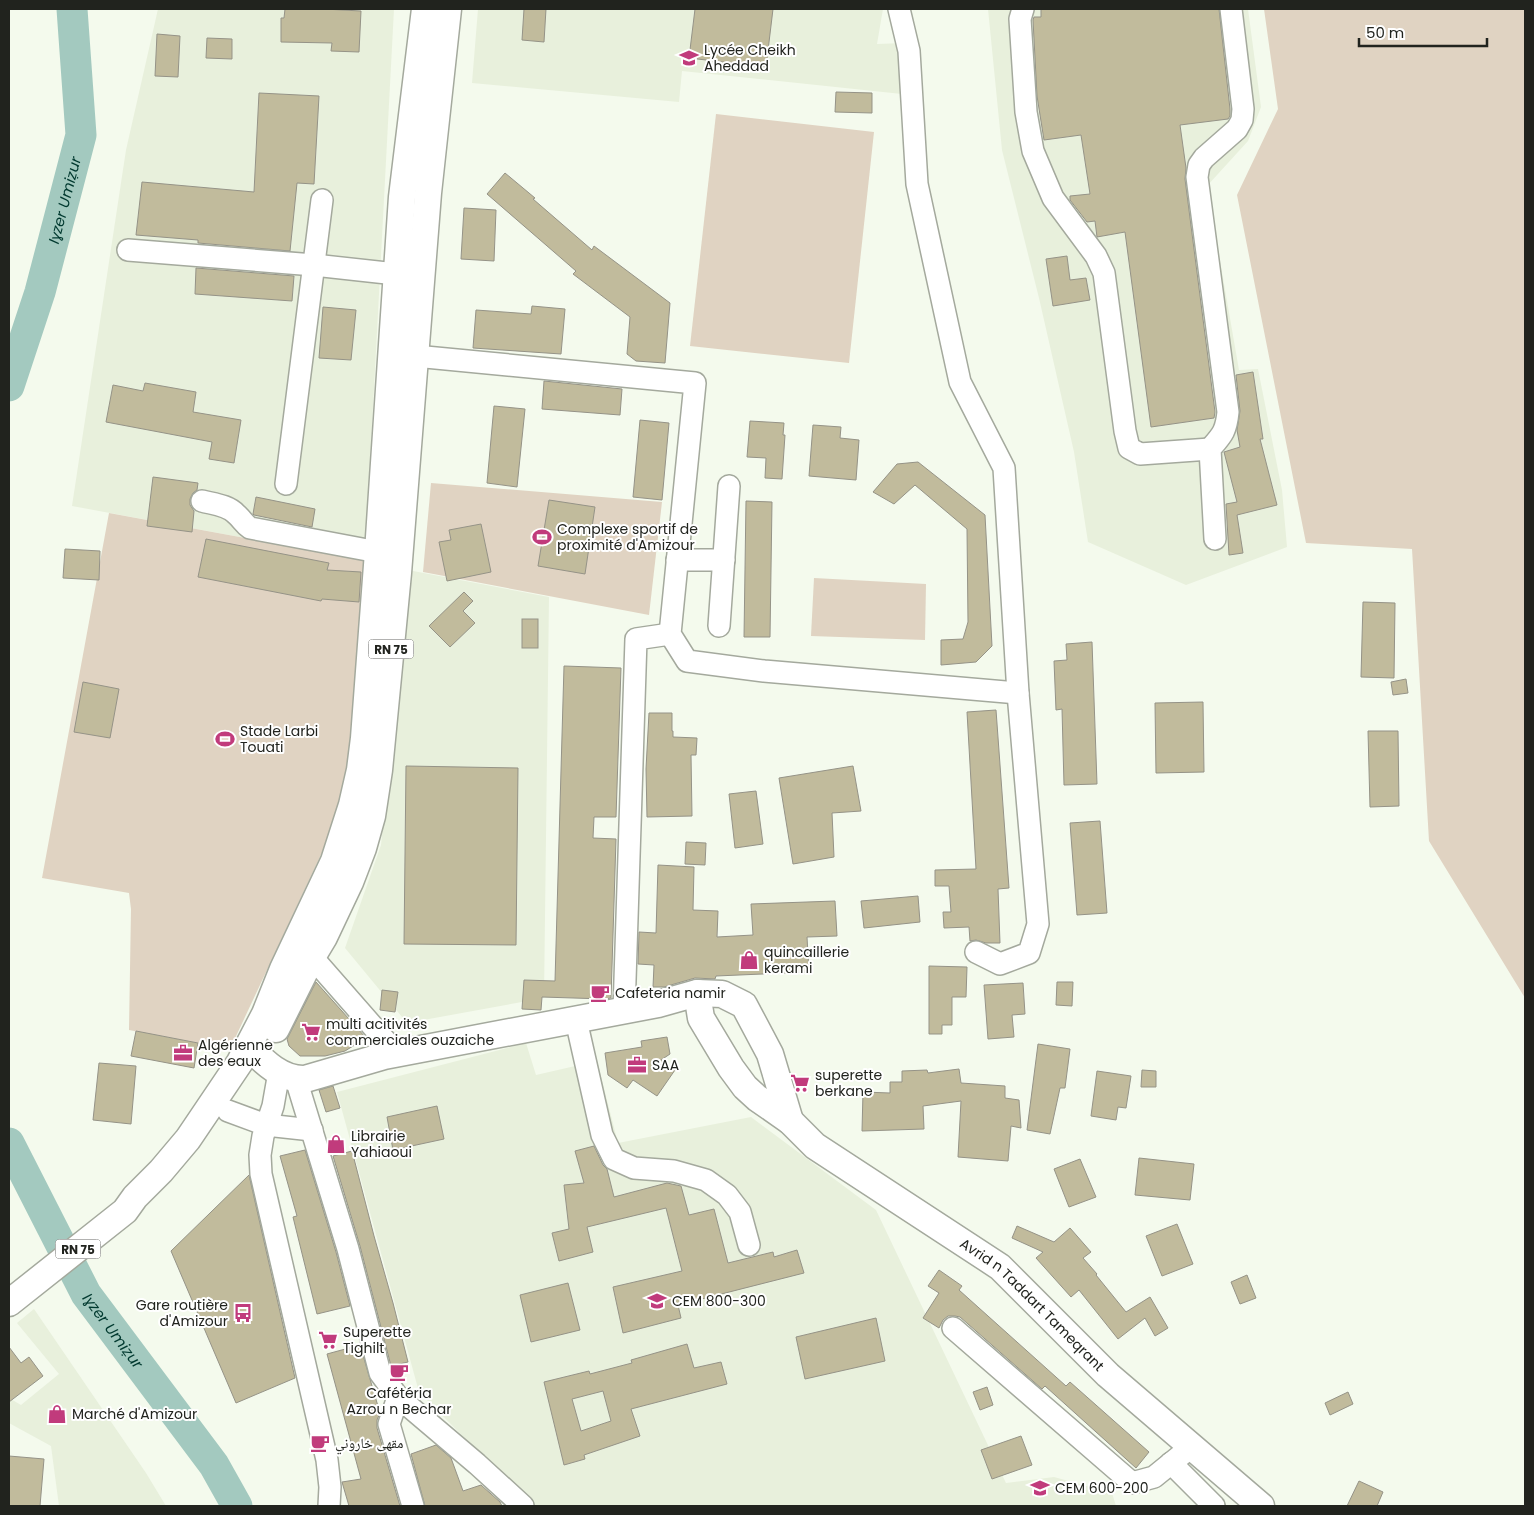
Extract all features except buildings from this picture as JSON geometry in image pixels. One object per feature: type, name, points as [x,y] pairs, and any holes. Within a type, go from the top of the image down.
[{"type":"main road","name":"RN 75","points":[[271,1064],[265,1014],[283,969],[334,861],[352,804],[360,770],[384,566],[415,356],[428,193],[428,78],[425,9]]},
{"type":"main road","name":"RN 75","points":[[125,1211],[140,1205],[167,1184],[242,1093],[271,1064],[312,957],[324,937],[350,882],[363,848],[372,816],[379,770],[384,566],[396,274],[402,197],[428,78],[448,9]]},
{"type":"main road","points":[[271,1064],[312,1077],[384,1056],[624,1011],[697,993],[722,994],[744,1006],[770,1054],[790,1121]]},
{"type":"main road","name":"Avrid n Taddart Tameqrant","points":[[697,993],[701,1018],[731,1068],[745,1087],[757,1098],[790,1121],[815,1146],[1000,1267],[1108,1375],[1261,1506]]},
{"type":"main road","name":"RN 75","points":[[9,1304],[125,1211],[135,1197],[161,1171],[188,1139],[221,1091],[271,1064]]},
{"type":"street","points":[[899,9],[909,51],[917,184],[960,382],[1004,468],[1018,693],[1038,924],[1029,953],[1000,964],[976,952]]},
{"type":"street","points":[[1023,9],[1020,18],[1026,112],[1033,151],[1053,198],[1096,256],[1104,272],[1125,431],[1129,448],[1140,454],[1210,449]]},
{"type":"street","points":[[1215,539],[1210,449],[1224,433],[1227,426],[1228,412],[1197,177],[1199,165],[1204,158],[1237,129],[1242,120],[1243,109],[1231,9]]},
{"type":"street","points":[[286,484],[322,200]]},
{"type":"street","points":[[128,250],[314,265],[396,274]]},
{"type":"street","points":[[415,356],[695,383],[670,634],[687,661],[764,671],[1018,693]]},
{"type":"street","points":[[719,626],[729,486]]},
{"type":"street","points":[[202,501],[230,509],[244,525],[250,528],[384,566]]},
{"type":"street","points":[[677,560],[724,560]]},
{"type":"street","points":[[624,1011],[636,639],[670,634]]},
{"type":"street","points":[[312,957],[397,1054]]},
{"type":"street","points":[[576,1020],[602,1135],[614,1159],[634,1168],[674,1171],[706,1180],[727,1195],[740,1212],[749,1245]]},
{"type":"street","points":[[271,1064],[273,1106],[266,1124],[260,1155],[261,1174],[326,1460],[330,1487],[329,1506]]},
{"type":"street","points":[[271,1064],[312,1130],[348,1249],[380,1373],[398,1397],[523,1506]]},
{"type":"street","points":[[228,1111],[266,1124],[312,1130]]},
{"type":"street","points":[[953,1328],[1132,1483],[1154,1477],[1192,1447]]},
{"type":"street","points":[[398,1397],[389,1424],[413,1506]]},
{"type":"street","points":[[1171,1463],[1214,1506]]},
{"type":"shaded area","points":[[158,9],[394,9],[365,560],[72,506],[126,150]]},
{"type":"shaded area","name":"Lycée Cheikh Aheddad","points":[[478,9],[883,9],[877,44],[904,43],[902,94],[682,71],[679,102],[472,83]]},
{"type":"shaded area","points":[[988,9],[1248,9],[1261,107],[1248,141],[1207,186],[1239,370],[1258,369],[1282,490],[1287,547],[1186,585],[1088,542],[1074,452],[1039,298],[1002,150]]},
{"type":"shaded area","points":[[1264,9],[1525,9],[1525,998],[1429,841],[1412,549],[1306,543],[1237,195],[1278,109]]},
{"type":"shaded area","points":[[716,114],[874,132],[849,363],[690,346]]},
{"type":"shaded area","name":"Complexe sportif de proximité d'Amizour","points":[[431,483],[662,502],[649,615],[423,572]]},
{"type":"shaded area","points":[[109,513],[365,560],[352,758],[333,829],[230,1049],[129,1030],[131,909],[129,893],[42,878]]},
{"type":"shaded area","points":[[408,570],[549,597],[544,998],[407,1023],[345,948],[381,845]]},
{"type":"shaded area","points":[[814,578],[926,584],[925,640],[811,636]]},
{"type":"shaded area","name":"CEM 800-300","points":[[526,1043],[536,1075],[597,1061],[618,1143],[751,1117],[876,1210],[1006,1483],[1054,1477],[1112,1493],[1116,1506],[532,1506],[419,1392],[337,1092]]},
{"type":"shaded area","name":"Marché d'Amizour","points":[[34,1309],[146,1473],[166,1506],[59,1506],[51,1446],[9,1423],[9,1398],[21,1405],[59,1374],[17,1323]]},
{"type":"waterway","name":"Iɣzer Umiẓur","points":[[9,386],[40,292],[81,135],[72,9]]},
{"type":"waterway","name":"Iɣzer Umiẓur","points":[[9,1143],[86,1294],[214,1465],[237,1506]]},
{"type":"place","name":"Lycée Cheikh Aheddad","points":[[689,58]]},
{"type":"place","name":"Complexe sportif de proximité d'Amizour","points":[[542,537]]},
{"type":"place","name":"Stade Larbi Touati","points":[[225,739]]},
{"type":"place","name":"quincaillerie kerami","points":[[749,960]]},
{"type":"place","name":"Cafeteria namir","points":[[600,993]]},
{"type":"place","name":"multi acitivités commerciales ouzaiche","points":[[311,1032]]},
{"type":"place","name":"Algérienne des eaux","points":[[183,1053]]},
{"type":"place","name":"SAA","points":[[637,1065]]},
{"type":"place","name":"superette berkane","points":[[800,1083]]},
{"type":"place","name":"Librairie Yahiaoui","points":[[336,1144]]},
{"type":"place","name":"CEM 800-300","points":[[657,1301]]},
{"type":"place","name":"Gare routière d'Amizour","points":[[243,1313]]},
{"type":"place","name":"Superette Tighilt","points":[[328,1340]]},
{"type":"place","name":"Cafétéria Azrou n Bechar","points":[[399,1372]]},
{"type":"place","name":"Marché d'Amizour","points":[[57,1414]]},
{"type":"place","name":"مقهى خاروني","points":[[320,1443]]},
{"type":"place","name":"CEM 600-200","points":[[1040,1488]]}]
